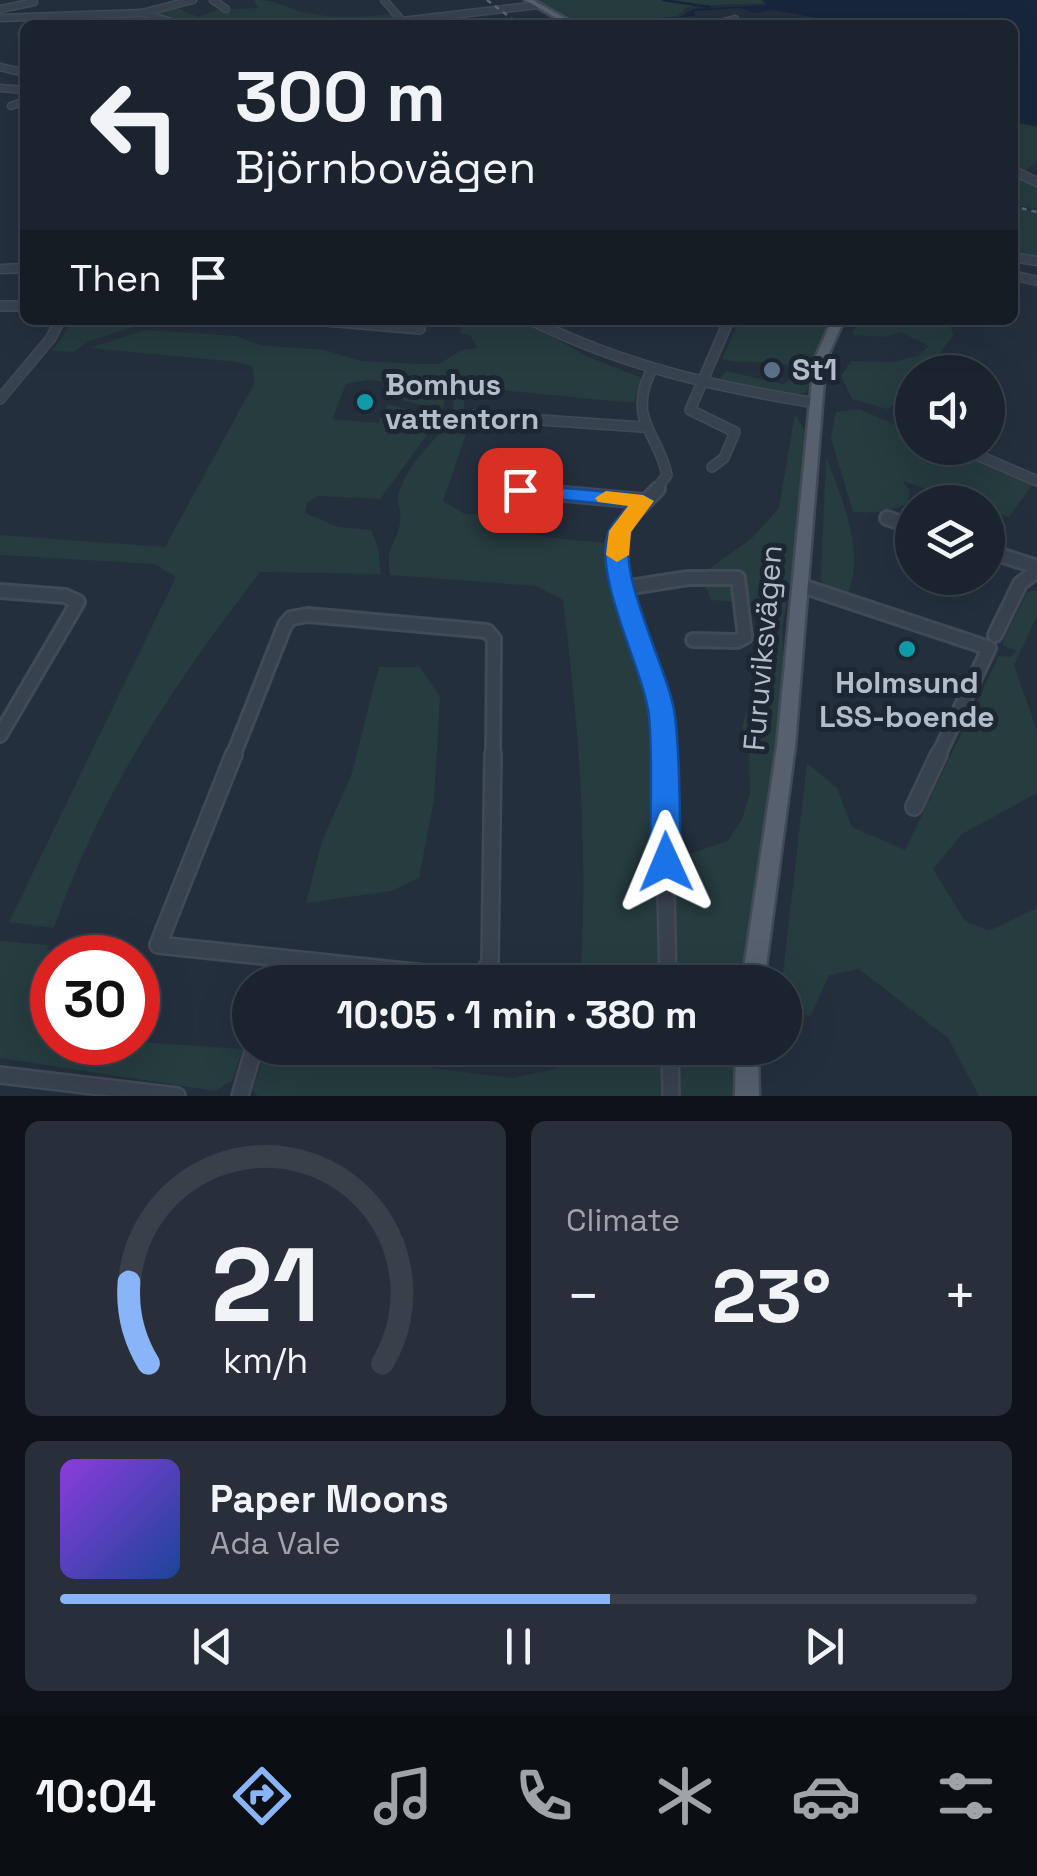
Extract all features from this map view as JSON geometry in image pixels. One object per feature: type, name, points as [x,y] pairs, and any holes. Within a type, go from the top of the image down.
[{"type":"main road","points":[[528,0],[564,20]]},
{"type":"main road","name":"Furuviksvägen","points":[[756,965],[780,799],[816,403],[822,356],[836,325]]},
{"type":"main road","points":[[746,1096],[747,1065]]},
{"type":"street","points":[[0,18],[142,13],[193,0]]},
{"type":"street","points":[[212,0],[226,9]]},
{"type":"street","points":[[384,0],[401,20]]},
{"type":"street","points":[[0,9],[34,2]]},
{"type":"street","points":[[428,20],[538,6]]},
{"type":"street","points":[[142,13],[165,20]]},
{"type":"street","points":[[29,20],[31,16]]},
{"type":"street","points":[[11,106],[20,103]]},
{"type":"street","points":[[0,399],[58,325]]},
{"type":"street","points":[[373,325],[420,329]]},
{"type":"street","points":[[541,325],[650,373],[816,403]]},
{"type":"street","points":[[712,467],[724,458],[735,432],[690,410],[728,325]]},
{"type":"street","points":[[650,373],[644,386],[642,427],[668,472],[618,538],[634,634],[656,688],[662,716],[668,965]]},
{"type":"street","points":[[468,414],[642,427]]},
{"type":"street","points":[[1000,465],[1037,481]]},
{"type":"street","points":[[520,490],[643,501]]},
{"type":"street","points":[[887,518],[895,521]]},
{"type":"street","points":[[995,635],[1020,584],[1037,568],[1005,557]]},
{"type":"street","points":[[624,588],[688,578],[738,578],[745,637],[692,640]]},
{"type":"street","points":[[799,585],[989,648],[914,807]]},
{"type":"street","points":[[0,591],[71,597],[78,602],[0,734]]},
{"type":"street","points":[[308,615],[488,631],[494,643],[488,968],[482,976],[471,978],[281,958],[158,945],[288,620],[308,615]]},
{"type":"street","points":[[279,965],[281,958]]},
{"type":"street","points":[[240,1096],[249,1065]]},
{"type":"street","points":[[670,1065],[671,1096]]},
{"type":"street","points":[[0,1076],[177,1096]]},
{"type":"green space","points":[[254,0],[307,13],[361,17],[393,14],[398,20],[180,20],[153,11],[175,7],[198,17],[216,10],[258,8]]},
{"type":"green space","points":[[535,0],[849,0],[727,4],[687,7],[678,16],[573,20]]},
{"type":"green space","points":[[1018,123],[1037,127],[1037,162],[1019,175],[1037,184],[1037,210],[1018,204]]},
{"type":"green space","points":[[1018,208],[1037,213],[1037,256],[1018,252]]},
{"type":"green space","points":[[462,325],[532,325],[586,356],[642,378],[634,402],[460,386],[457,391],[465,395],[463,412],[453,410],[454,392],[447,392],[442,410],[393,398],[399,383],[368,380],[346,384],[332,419],[378,423],[388,405],[441,416],[380,499],[318,496],[307,503],[305,513],[338,527],[371,530],[381,574],[260,572],[142,741],[94,831],[54,928],[9,922],[176,577],[155,564],[0,555],[0,535],[165,547],[255,382],[252,366],[237,362],[90,348],[144,330],[236,336],[260,345],[324,350],[362,361],[439,364],[462,350],[477,348],[470,335],[460,333]]},
{"type":"green space","points":[[738,325],[829,325],[806,393],[793,395],[717,383],[726,371],[783,384],[794,377],[788,365],[722,359]]},
{"type":"green space","points":[[857,325],[949,325],[954,334],[938,355],[919,355],[929,346],[901,332],[884,337],[852,335]]},
{"type":"green space","points":[[69,327],[133,327],[87,342],[74,352],[52,351]]},
{"type":"green space","points":[[851,361],[894,362],[895,405],[887,409],[852,399],[841,376]]},
{"type":"green space","points":[[859,409],[895,425],[895,465],[988,465],[1033,484],[1009,517],[1005,516],[1005,485],[914,485],[902,481],[906,485],[895,485],[895,508],[853,512],[831,438],[836,412]]},
{"type":"green space","points":[[795,414],[806,433],[792,586],[783,623],[787,660],[775,798],[747,965],[674,965],[679,857],[728,841],[742,819],[750,793],[749,746],[742,727],[764,651],[755,603],[711,600],[701,575],[752,538],[779,508]]},
{"type":"green space","points":[[450,421],[466,427],[443,501],[463,513],[509,519],[542,536],[610,544],[617,589],[614,595],[627,613],[625,637],[652,699],[656,724],[660,965],[581,965],[581,791],[563,600],[536,586],[390,575],[389,556],[400,523],[398,496],[403,482]]},
{"type":"green space","points":[[826,456],[853,542],[853,577],[848,594],[825,586],[821,579]]},
{"type":"green space","points":[[1037,590],[1037,616],[1014,665],[1037,731],[1037,793],[962,834],[933,869],[965,921],[989,931],[1037,908],[1037,1096],[979,1096],[948,1038],[859,969],[829,975],[811,1016],[802,1014],[802,965],[784,965],[807,763],[837,788],[852,827],[905,850],[999,656],[1010,657],[1017,651],[1003,646],[1004,639],[1027,592]]},
{"type":"green space","points":[[379,667],[420,667],[440,697],[434,800],[419,878],[391,891],[306,903],[322,841],[351,776]]},
{"type":"green space","points":[[0,941],[30,944],[30,1063],[0,1058]]},
{"type":"green space","points":[[160,1043],[232,1048],[232,1065],[238,1065],[232,1081],[215,1091],[46,1065],[160,1065]]},
{"type":"green space","points":[[261,1065],[423,1065],[512,1078],[558,1068],[661,1065],[662,1096],[257,1096],[253,1089]]},
{"type":"green space","points":[[678,1065],[739,1065],[737,1096],[681,1096]]},
{"type":"water","points":[[762,0],[1037,0],[1037,126],[1018,123],[1018,20],[828,20],[773,10],[754,13],[740,8],[694,11],[695,16],[681,17],[693,9],[767,5]]},
{"type":"waterway","points":[[663,0],[710,7]]},
{"type":"railway","points":[[487,0],[513,20]]},
{"type":"railway","points":[[1018,207],[1037,212]]},
{"type":"slow traffic","points":[[606,498],[643,501],[620,531],[617,555]]},
{"type":"place","name":"St1","points":[[772,370]]},
{"type":"place","name":"Bomhus vattentorn","points":[[365,402]]},
{"type":"place","name":"Holmsund LSS-boende","points":[[907,649]]},
{"type":"route","points":[[520,490],[643,501],[620,531],[617,554],[634,634],[656,688],[662,716],[666,862]]}]
